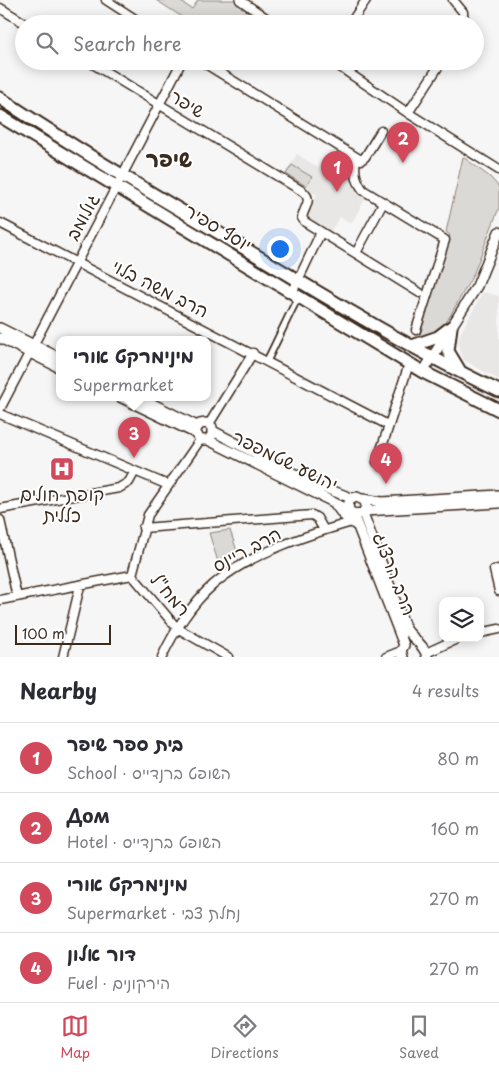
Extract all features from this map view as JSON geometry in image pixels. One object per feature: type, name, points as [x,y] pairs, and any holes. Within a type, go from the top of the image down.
[{"type":"main road","name":"יוסף ספיר","points":[[0,98],[122,175],[297,280],[412,346],[499,392]]},
{"type":"main road","name":"יוסף ספיר","points":[[0,116],[295,295],[408,369],[423,372],[499,410]]},
{"type":"main road","points":[[412,346],[438,337],[451,327]]},
{"type":"main road","points":[[451,327],[448,351],[451,359],[463,374]]},
{"type":"street","points":[[106,0],[128,15]]},
{"type":"street","points":[[240,0],[262,15]]},
{"type":"street","points":[[356,15],[366,0]]},
{"type":"street","points":[[453,0],[463,15]]},
{"type":"street","points":[[0,8],[15,17]]},
{"type":"street","name":"שיפר","points":[[103,70],[308,195],[309,201],[302,218],[321,232]]},
{"type":"street","name":"גולומב","points":[[0,409],[177,70]]},
{"type":"street","points":[[215,70],[360,160],[365,157],[381,131]]},
{"type":"street","points":[[344,70],[479,159],[499,170]]},
{"type":"street","points":[[408,113],[436,70]]},
{"type":"street","points":[[356,158],[354,171],[357,181],[363,190],[445,240],[416,330]]},
{"type":"street","points":[[479,159],[499,176]]},
{"type":"street","points":[[356,253],[383,203]]},
{"type":"street","name":"הרב משה בלוי","points":[[0,224],[75,264],[253,353],[386,424]]},
{"type":"street","points":[[268,361],[295,295],[297,280],[321,232],[420,294]]},
{"type":"street","points":[[423,372],[477,286],[499,232]]},
{"type":"street","points":[[0,328],[56,365]]},
{"type":"street","points":[[0,338],[56,357]]},
{"type":"street","points":[[200,435],[211,427],[253,353]]},
{"type":"street","points":[[376,462],[408,369]]},
{"type":"street","name":"יהושע שטמפפר","points":[[128,401],[200,435],[335,504],[353,518]]},
{"type":"street","name":"יהושע שטמפפר","points":[[145,401],[200,435]]},
{"type":"street","points":[[0,414],[168,485]]},
{"type":"street","points":[[200,435],[203,423],[211,427]]},
{"type":"street","name":"יהושע שטמפפר","points":[[211,427],[310,482],[352,498]]},
{"type":"street","name":"רמח\"ל","points":[[200,435],[148,515],[132,575],[177,628],[228,657]]},
{"type":"street","points":[[0,509],[119,488],[129,482],[135,471]]},
{"type":"street","points":[[499,495],[402,502],[382,502],[357,497],[352,498],[348,504],[353,518],[364,512],[381,510],[499,503]]},
{"type":"street","points":[[363,499],[366,506],[364,512]]},
{"type":"street","points":[[369,531],[373,518],[381,510]]},
{"type":"street","name":"הרב הרצוג","points":[[364,512],[369,531],[405,626],[414,640],[421,644],[426,655]]},
{"type":"street","points":[[143,528],[312,515],[317,518],[324,530]]},
{"type":"street","name":"הרב ריינס","points":[[162,657],[177,628],[212,586],[237,568],[276,549],[353,518]]},
{"type":"street","name":"הרב הרצוג","points":[[353,518],[403,651],[414,640]]},
{"type":"street","points":[[0,520],[17,597]]},
{"type":"street","points":[[499,569],[494,570],[499,592]]},
{"type":"street","points":[[0,600],[132,575]]},
{"type":"street","points":[[63,657],[80,586]]},
{"type":"street","points":[[484,632],[499,629]]},
{"type":"street","points":[[426,655],[451,642]]},
{"type":"street","points":[[386,657],[403,651]]},
{"type":"shaded area","points":[[156,0],[178,0],[192,9],[198,0],[236,0],[259,15],[179,15]]},
{"type":"shaded area","points":[[330,151],[349,162],[352,183],[356,190],[367,196],[351,224],[339,217],[331,231],[305,216],[317,195],[284,175],[297,154],[319,168]]},
{"type":"shaded area","points":[[463,157],[490,177],[499,187],[499,208],[473,275],[441,332],[428,338],[419,338],[450,235],[446,232]]},
{"type":"shaded area","points":[[292,165],[312,177],[306,186],[286,174]]},
{"type":"shaded area","points":[[483,292],[499,296],[499,380],[464,360],[458,342],[461,332]]},
{"type":"shaded area","points":[[230,530],[238,554],[219,565],[209,533]]},
{"type":"place","name":"Дом","points":[[403,163]]},
{"type":"place","name":"בית ספר שיפר","points":[[337,192]]},
{"type":"place","name":"מינימרקט אורי","points":[[134,458]]},
{"type":"place","name":"קופת חולים כללית","points":[[62,469]]},
{"type":"place","name":"דור אלון","points":[[386,484]]},
{"type":"district","name":"שיפר","points":[[169,159]]}]
